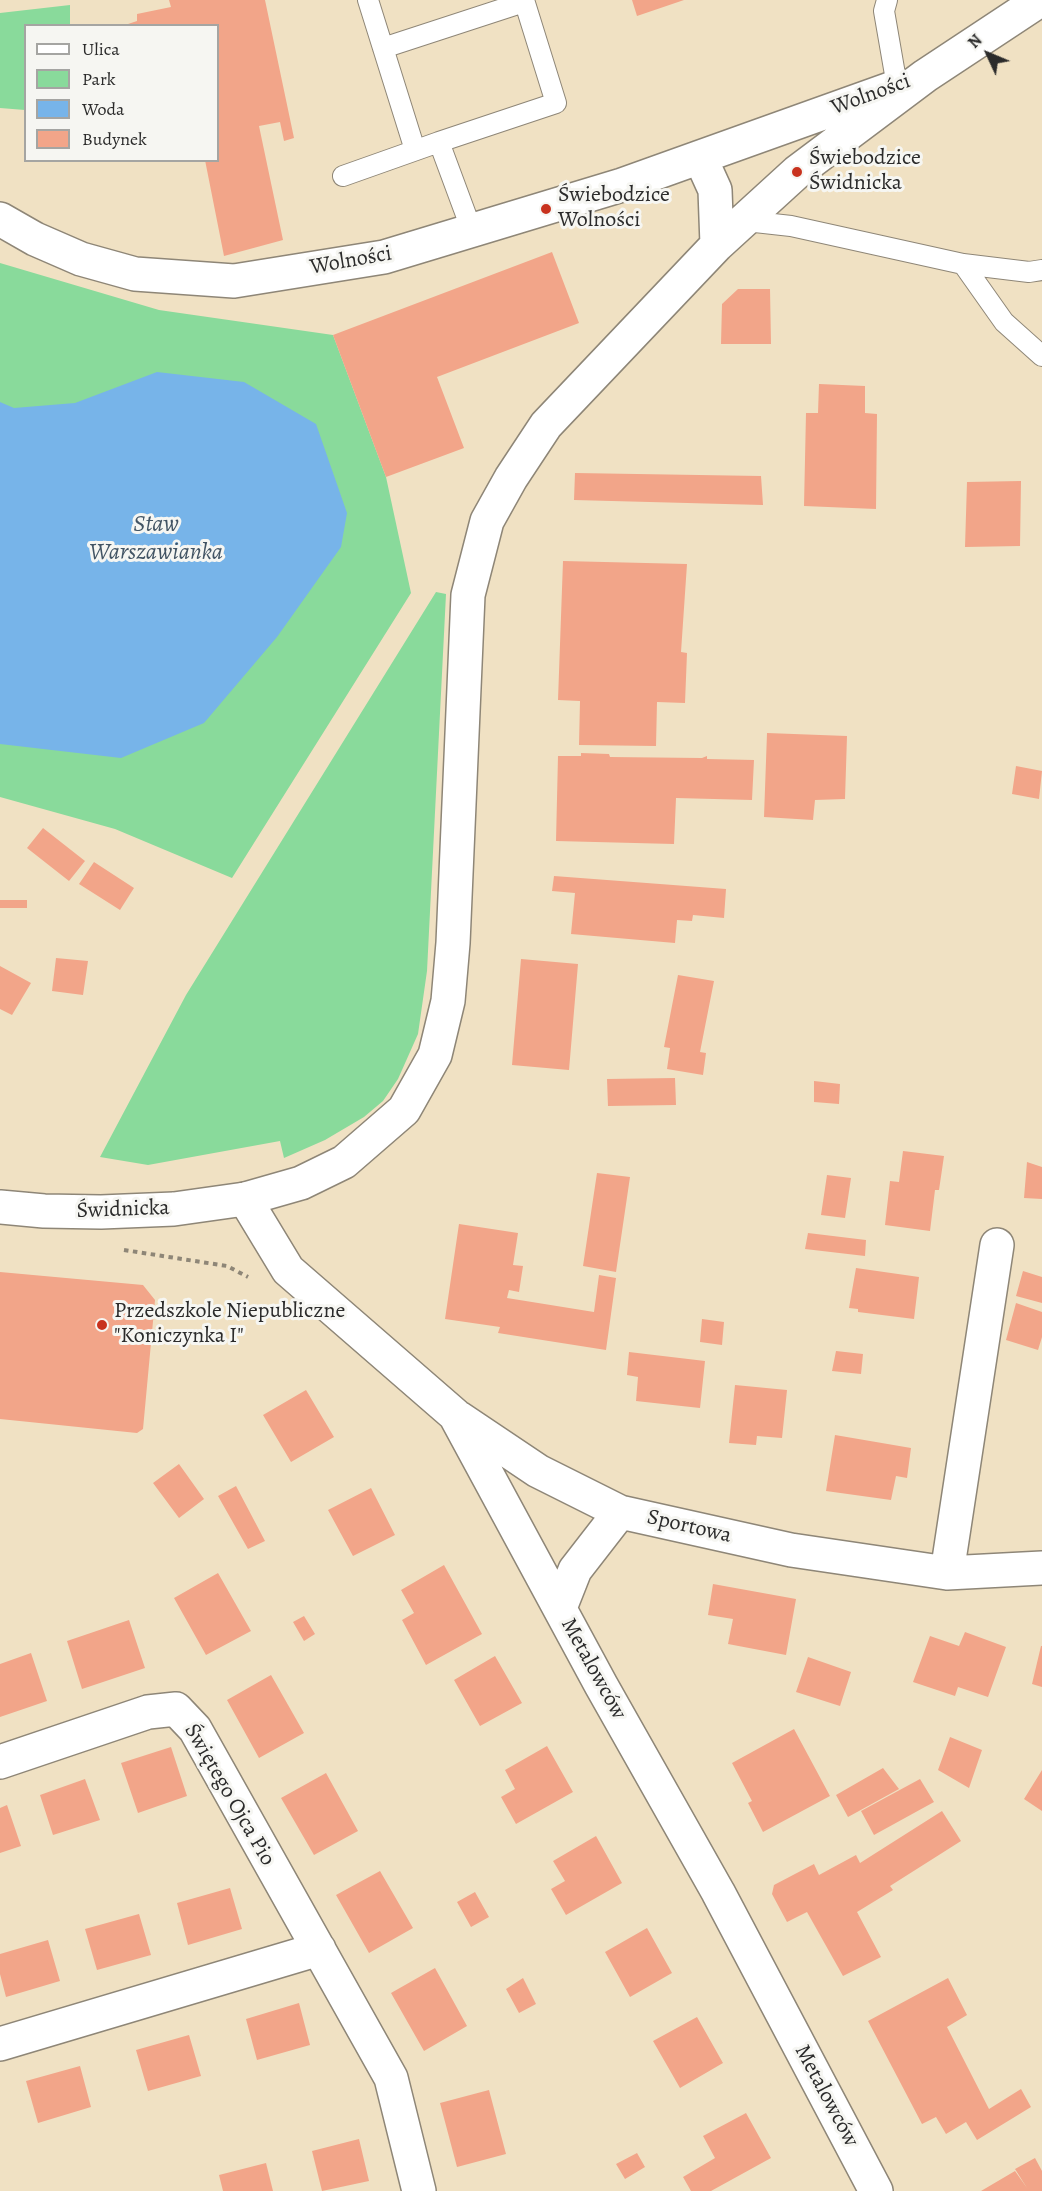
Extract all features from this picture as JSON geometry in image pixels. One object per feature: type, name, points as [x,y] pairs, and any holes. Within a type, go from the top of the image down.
[{"type":"street","points":[[911,81],[1040,0]]},
{"type":"street","name":"Wolności","points":[[0,219],[34,239],[92,262],[135,274],[234,281],[384,257],[622,185],[911,81]]},
{"type":"street","name":"Wolności","points":[[603,365],[717,245],[746,221],[797,172],[911,81]]},
{"type":"street","points":[[700,157],[715,190],[717,245]]},
{"type":"street","name":"Świdnicka","points":[[0,1207],[44,1211],[101,1212],[174,1209],[245,1200],[301,1183],[344,1162],[404,1110],[435,1055],[448,1001],[453,944],[468,595],[488,521],[511,478],[546,425],[603,365]]},
{"type":"street","name":"Metalowców","points":[[245,1200],[288,1270],[456,1415],[718,1892],[876,2191]]},
{"type":"street","points":[[947,1573],[997,1245]]},
{"type":"street","name":"Sportowa","points":[[456,1415],[538,1471],[620,1512],[791,1550],[947,1573],[1042,1568]]},
{"type":"street","points":[[560,1608],[575,1570],[620,1512]]},
{"type":"street","name":"Świętego Ojca Pio","points":[[0,1762],[148,1712],[176,1709],[195,1730],[391,2078],[419,2191]]},
{"type":"street","points":[[0,2044],[319,1949]]},
{"type":"lane","points":[[368,0],[415,150]]},
{"type":"lane","points":[[886,0],[884,11],[911,81]]},
{"type":"lane","points":[[343,176],[439,141],[556,103],[524,1],[383,48]]},
{"type":"lane","points":[[439,141],[472,231]]},
{"type":"lane","points":[[746,221],[791,226],[963,264],[1029,272],[1039,268]]},
{"type":"lane","points":[[963,264],[1004,322],[1042,356]]},
{"type":"path","points":[[115,1249],[227,1266],[256,1280]]},
{"type":"green space","points":[[70,5],[70,24],[24,24],[24,110],[0,108],[0,13]]},
{"type":"green space","points":[[0,263],[159,310],[333,335],[386,477],[411,593],[232,878],[115,829],[0,797]]},
{"type":"green space","points":[[436,592],[446,594],[427,971],[418,1034],[398,1079],[383,1101],[364,1117],[325,1140],[284,1158],[280,1141],[148,1165],[100,1157],[186,995]]},
{"type":"water","name":"Staw Warszawianka","points":[[157,372],[244,382],[316,424],[347,513],[341,547],[277,637],[204,723],[121,758],[0,744],[0,402],[14,408],[75,403]]},
{"type":"building","points":[[169,0],[265,0],[294,138],[284,141],[280,122],[259,126],[283,240],[224,256],[205,162],[219,162],[219,24],[128,24],[137,21],[137,14],[171,7]]},
{"type":"building","points":[[632,0],[684,0],[637,16]]},
{"type":"building","points":[[552,252],[579,323],[437,377],[464,448],[386,477],[333,335]]},
{"type":"building","points":[[738,289],[770,289],[771,344],[721,344],[722,304]]},
{"type":"building","points":[[819,384],[865,386],[865,413],[877,414],[876,509],[804,506],[806,413],[818,413]]},
{"type":"building","points":[[575,473],[761,476],[763,505],[574,500]]},
{"type":"building","points":[[1021,481],[1020,546],[965,547],[967,482]]},
{"type":"building","points":[[563,561],[687,564],[681,652],[687,653],[685,703],[657,702],[656,746],[579,745],[580,701],[558,700]]},
{"type":"building","points":[[767,733],[847,736],[845,799],[815,800],[813,820],[764,817]]},
{"type":"building","points":[[581,753],[609,754],[610,757],[702,758],[707,756],[707,759],[754,760],[752,800],[676,798],[674,844],[556,841],[558,756],[581,756]]},
{"type":"building","points":[[1016,766],[1042,771],[1039,799],[1012,794]]},
{"type":"building","points":[[43,828],[85,861],[69,881],[27,848]]},
{"type":"building","points":[[94,862],[134,888],[120,910],[79,884]]},
{"type":"building","points":[[554,876],[726,889],[724,918],[693,915],[692,921],[677,920],[675,943],[571,934],[575,893],[552,891]]},
{"type":"building","points":[[0,900],[27,900],[27,908],[0,908]]},
{"type":"building","points":[[56,958],[88,961],[83,995],[52,991]]},
{"type":"building","points":[[521,959],[578,964],[569,1070],[512,1065]]},
{"type":"building","points":[[0,966],[31,983],[12,1015],[0,1009]]},
{"type":"building","points":[[678,975],[714,981],[700,1052],[706,1053],[703,1075],[667,1069],[670,1048],[664,1047]]},
{"type":"building","points":[[675,1078],[676,1105],[608,1106],[607,1079]]},
{"type":"building","points":[[814,1081],[840,1084],[839,1104],[814,1102]]},
{"type":"building","points":[[903,1151],[944,1156],[939,1190],[935,1190],[930,1231],[885,1225],[890,1181],[899,1182]]},
{"type":"building","points":[[1027,1162],[1042,1167],[1042,1199],[1024,1198]]},
{"type":"building","points":[[597,1173],[630,1177],[616,1272],[583,1266]]},
{"type":"building","points":[[827,1175],[851,1178],[845,1218],[821,1215]]},
{"type":"building","points":[[459,1224],[518,1233],[513,1265],[523,1266],[519,1292],[509,1290],[507,1298],[594,1312],[599,1275],[616,1278],[606,1350],[498,1333],[500,1327],[445,1319]]},
{"type":"building","points":[[808,1233],[866,1240],[865,1256],[805,1249]]},
{"type":"building","points":[[856,1268],[919,1277],[914,1319],[858,1312],[858,1309],[849,1308]]},
{"type":"building","points":[[1023,1271],[1042,1277],[1042,1303],[1016,1296]]},
{"type":"building","points":[[0,1272],[143,1285],[155,1300],[143,1429],[137,1433],[0,1419]]},
{"type":"building","points":[[1016,1303],[1042,1312],[1042,1337],[1038,1350],[1006,1340]]},
{"type":"building","points":[[702,1319],[724,1322],[722,1345],[700,1342]]},
{"type":"building","points":[[836,1351],[863,1354],[861,1374],[832,1371]]},
{"type":"building","points":[[629,1352],[705,1361],[700,1408],[636,1401],[638,1377],[627,1375]]},
{"type":"building","points":[[735,1385],[787,1390],[782,1438],[757,1436],[756,1445],[729,1443]]},
{"type":"building","points":[[306,1390],[334,1437],[291,1462],[263,1415]]},
{"type":"building","points":[[835,1435],[911,1448],[907,1478],[896,1476],[891,1500],[826,1491]]},
{"type":"building","points":[[179,1464],[204,1499],[179,1518],[153,1483]]},
{"type":"building","points":[[236,1486],[265,1541],[248,1549],[218,1496]]},
{"type":"building","points":[[371,1488],[395,1535],[353,1556],[328,1510]]},
{"type":"building","points":[[444,1565],[482,1634],[426,1665],[402,1620],[414,1613],[401,1590]]},
{"type":"building","points":[[218,1573],[251,1631],[206,1655],[174,1598]]},
{"type":"building","points":[[713,1584],[796,1599],[786,1655],[728,1644],[733,1619],[708,1615]]},
{"type":"building","points":[[304,1616],[315,1634],[304,1641],[293,1622]]},
{"type":"building","points":[[129,1620],[145,1668],[82,1689],[67,1641]]},
{"type":"building","points":[[965,1632],[1006,1647],[988,1697],[958,1687],[955,1696],[913,1682],[930,1636],[959,1646]]},
{"type":"building","points":[[1042,1646],[1042,1687],[1032,1684]]},
{"type":"building","points":[[31,1653],[47,1701],[0,1717],[0,1664]]},
{"type":"building","points":[[495,1656],[522,1703],[480,1726],[454,1680]]},
{"type":"building","points":[[808,1657],[851,1672],[840,1706],[796,1692]]},
{"type":"building","points":[[271,1675],[304,1733],[259,1758],[227,1700]]},
{"type":"building","points":[[794,1729],[830,1796],[763,1832],[748,1803],[752,1801],[732,1763]]},
{"type":"building","points":[[950,1737],[982,1750],[969,1788],[938,1770]]},
{"type":"building","points":[[547,1746],[573,1792],[516,1824],[501,1797],[515,1789],[505,1770]]},
{"type":"building","points":[[171,1747],[187,1796],[138,1813],[121,1763]]},
{"type":"building","points":[[883,1768],[899,1789],[848,1817],[836,1795]]},
{"type":"building","points":[[1042,1770],[1042,1811],[1024,1799]]},
{"type":"building","points":[[326,1773],[358,1831],[314,1855],[281,1798]]},
{"type":"building","points":[[85,1779],[100,1820],[53,1835],[40,1795]]},
{"type":"building","points":[[920,1779],[934,1802],[874,1835],[861,1811]]},
{"type":"building","points":[[7,1805],[21,1846],[0,1853],[0,1808]]},
{"type":"building","points":[[942,1811],[961,1841],[890,1886],[893,1890],[857,1912],[881,1957],[843,1976],[807,1912],[787,1922],[772,1894],[774,1885],[814,1864],[819,1875],[856,1855],[860,1863]]},
{"type":"building","points":[[596,1836],[622,1883],[566,1915],[551,1889],[565,1881],[553,1861]]},
{"type":"building","points":[[380,1871],[413,1928],[369,1953],[336,1895]]},
{"type":"building","points":[[230,1888],[242,1929],[188,1945],[177,1903]]},
{"type":"building","points":[[475,1892],[489,1917],[471,1927],[457,1902]]},
{"type":"building","points":[[139,1914],[151,1955],[97,1970],[85,1929]]},
{"type":"building","points":[[647,1928],[672,1973],[630,1997],[605,1952]]},
{"type":"building","points":[[48,1940],[60,1981],[6,1997],[0,1974],[0,1954]]},
{"type":"building","points":[[435,1968],[467,2026],[424,2051],[391,1993]]},
{"type":"building","points":[[523,1978],[536,2004],[519,2013],[506,1989]]},
{"type":"building","points":[[948,1978],[967,2015],[947,2027],[989,2109],[1021,2089],[1031,2107],[977,2140],[966,2122],[946,2134],[936,2117],[922,2124],[868,2021]]},
{"type":"building","points":[[299,2003],[310,2045],[257,2060],[246,2019]]},
{"type":"building","points":[[697,2017],[723,2063],[680,2088],[653,2041]]},
{"type":"building","points":[[189,2035],[201,2076],[148,2091],[136,2050]]},
{"type":"building","points":[[80,2066],[91,2107],[38,2123],[26,2081]]},
{"type":"building","points":[[489,2090],[506,2154],[457,2167],[440,2103]]},
{"type":"building","points":[[746,2113],[771,2158],[711,2191],[691,2191],[683,2177],[715,2158],[703,2136]]},
{"type":"building","points":[[359,2139],[369,2181],[322,2191],[312,2151]]},
{"type":"building","points":[[637,2153],[645,2167],[625,2179],[616,2164]]},
{"type":"building","points":[[1035,2158],[1042,2171],[1042,2191],[981,2191],[1015,2171],[1027,2188],[1015,2169]]},
{"type":"building","points":[[266,2163],[273,2191],[223,2191],[219,2175]]},
{"type":"place","name":"Świebodzice Świdnicka","points":[[797,172]]},
{"type":"place","name":"Świebodzice Wolności","points":[[546,209]]},
{"type":"place","name":"Przedszkole Niepubliczne \"Koniczynka I\"","points":[[102,1325]]}]
